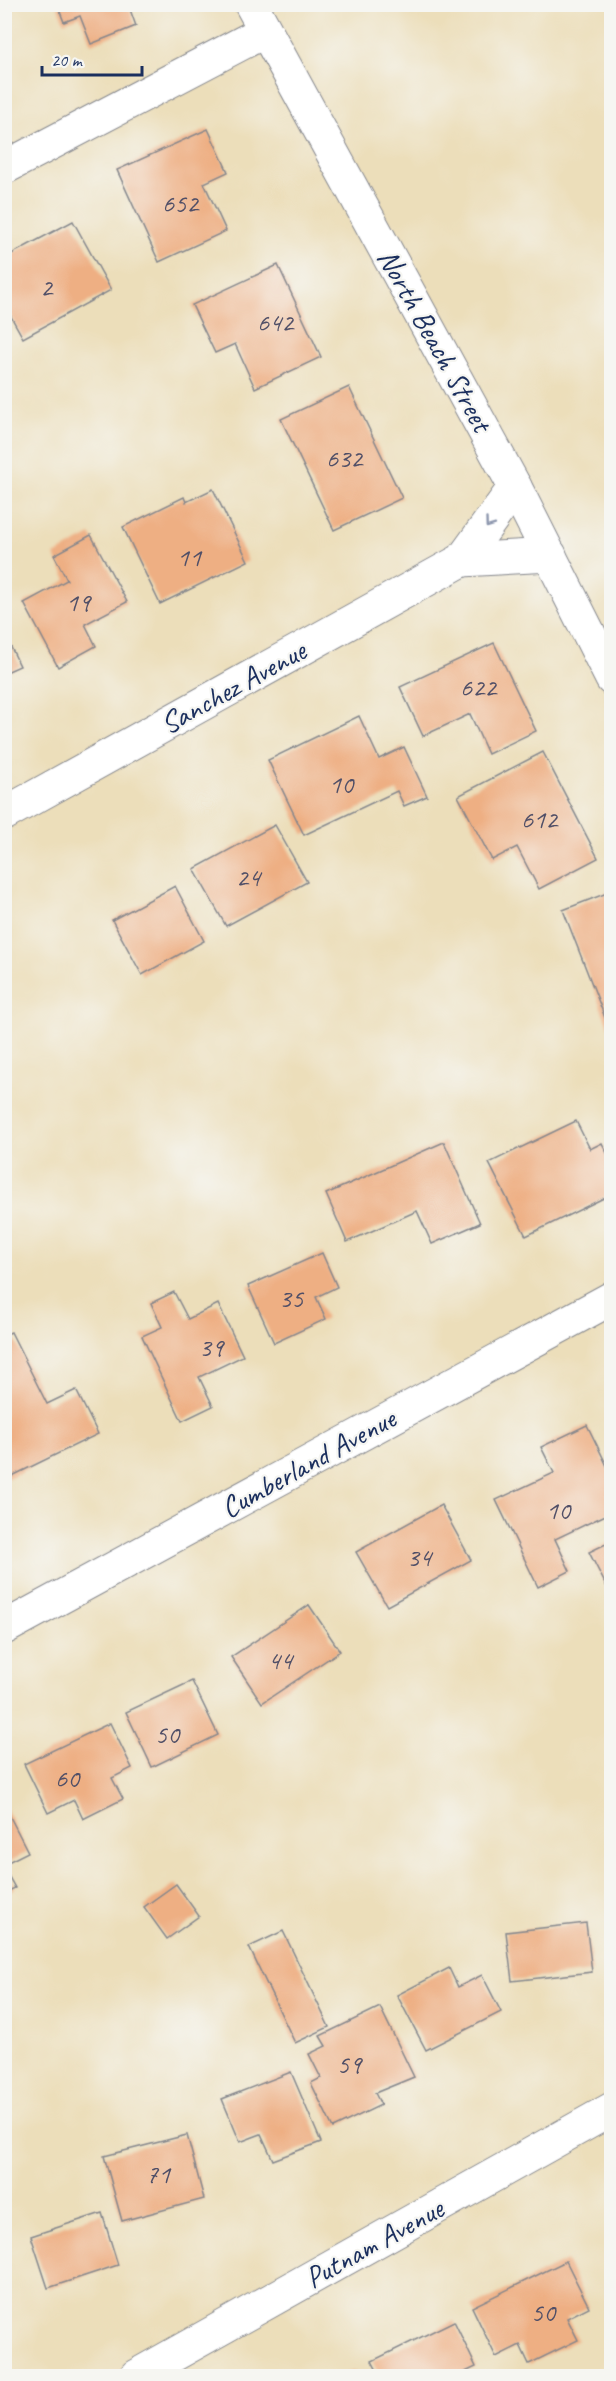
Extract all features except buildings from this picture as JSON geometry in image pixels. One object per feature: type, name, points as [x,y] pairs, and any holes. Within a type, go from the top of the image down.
[{"type":"street","points":[[4,168],[258,18]]},
{"type":"street","name":"North Beach Street","points":[[258,18],[515,487],[612,679]]},
{"type":"street","name":"Sanchez Avenue","points":[[4,814],[462,560],[515,487]]},
{"type":"street","name":"Sanchez Avenue","points":[[462,560],[550,555]]},
{"type":"street","name":"Cumberland Avenue","points":[[4,1628],[612,1298]]},
{"type":"street","name":"Putnam Avenue","points":[[136,2376],[612,2109]]}]
